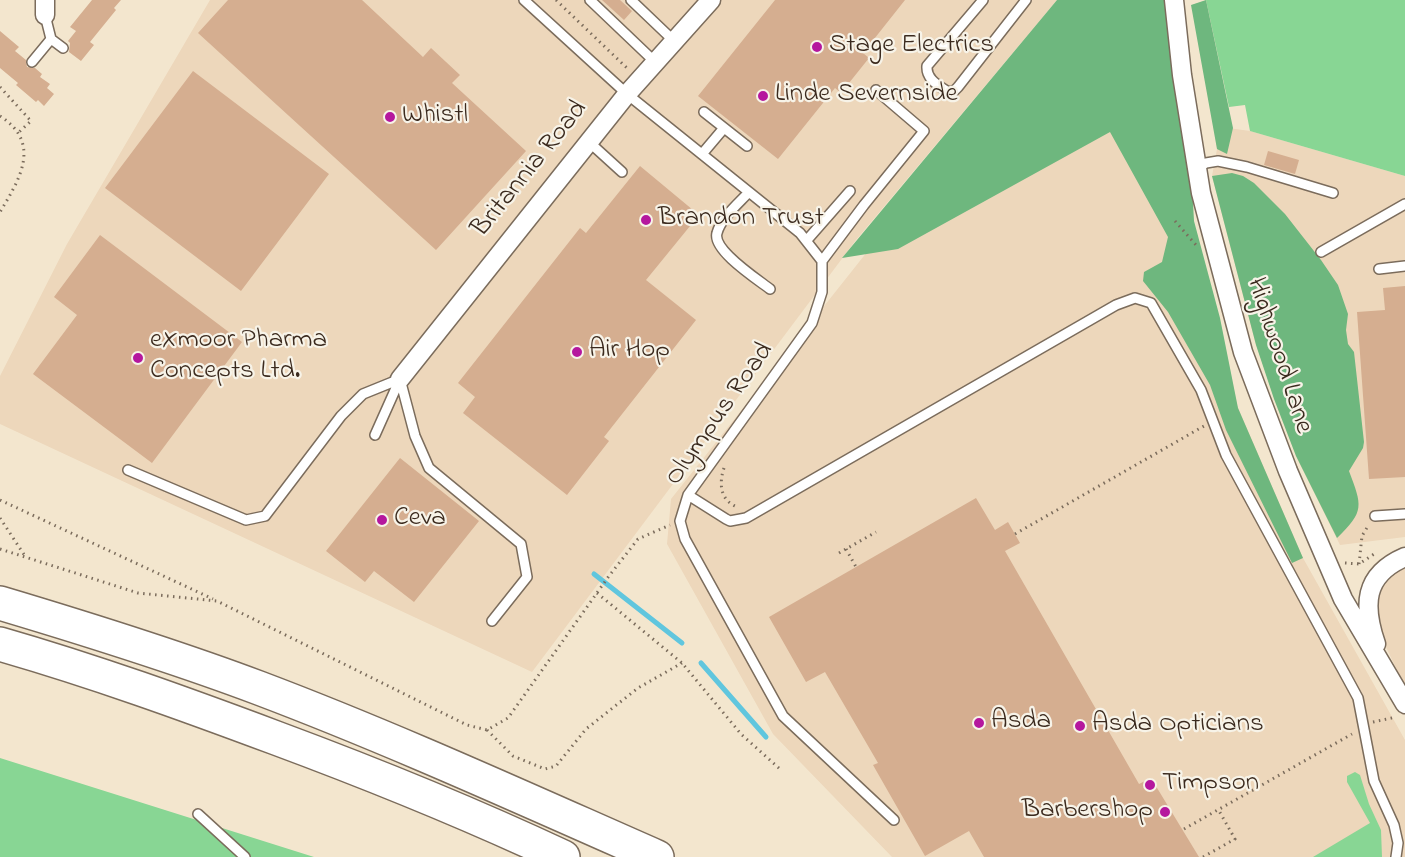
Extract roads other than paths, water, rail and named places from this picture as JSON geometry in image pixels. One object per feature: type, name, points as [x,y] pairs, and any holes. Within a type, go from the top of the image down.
[{"type":"highway","points":[[0,603],[94,631],[259,688],[402,746],[657,857]]},
{"type":"highway","points":[[0,644],[85,669],[179,701],[481,819],[563,857]]},
{"type":"street","name":"Britannia Road","points":[[400,379],[627,94],[711,0]]},
{"type":"street","name":"Highwood Lane","points":[[1174,0],[1182,75],[1201,193],[1243,352],[1318,543],[1343,599],[1386,671],[1402,711]]},
{"type":"street","points":[[1386,671],[1369,616],[1367,604],[1369,591],[1382,573],[1405,557]]},
{"type":"lane","points":[[524,0],[627,94],[807,240],[822,261],[924,131],[876,90]]},
{"type":"lane","points":[[590,0],[655,62]]},
{"type":"lane","points":[[631,0],[674,41]]},
{"type":"lane","points":[[983,0],[927,66],[930,78],[948,92],[958,87],[1026,0]]},
{"type":"lane","points":[[45,8],[51,39],[63,48]]},
{"type":"lane","points":[[32,62],[51,39]]},
{"type":"lane","points":[[704,112],[747,146]]},
{"type":"lane","points":[[702,154],[724,128]]},
{"type":"lane","points":[[589,142],[622,172]]},
{"type":"lane","points":[[1197,168],[1206,162],[1218,161],[1247,167],[1333,193]]},
{"type":"lane","points":[[807,240],[850,191]]},
{"type":"lane","points":[[749,192],[723,222],[717,233],[717,243],[730,257],[770,290]]},
{"type":"lane","points":[[1321,252],[1405,204]]},
{"type":"lane","name":"Olympus Road","points":[[822,261],[822,292],[812,322],[688,495],[680,521],[685,539],[783,716],[894,820]]},
{"type":"lane","points":[[1379,269],[1405,266]]},
{"type":"lane","points":[[688,495],[730,521],[746,518],[1116,305],[1135,298],[1151,303],[1201,390],[1226,456],[1358,698],[1374,781],[1394,825],[1398,843],[1396,857]]},
{"type":"lane","points":[[375,435],[400,379]]},
{"type":"lane","points":[[128,470],[246,520],[265,516],[348,409],[363,394],[400,379]]},
{"type":"lane","points":[[400,379],[415,436],[429,468],[521,544],[527,577],[492,621]]},
{"type":"lane","points":[[1375,516],[1405,514]]},
{"type":"lane","points":[[198,814],[245,857]]},
{"type":"waterway","points":[[594,574],[682,643]]},
{"type":"waterway","points":[[701,663],[766,737]]},
{"type":"place","name":"Stage Electrics","points":[[817,47]]},
{"type":"place","name":"Linde Severnside","points":[[763,96]]},
{"type":"place","name":"Whistl","points":[[390,117]]},
{"type":"place","name":"Brandon Trust","points":[[646,220]]},
{"type":"place","name":"Air Hop","points":[[577,352]]},
{"type":"place","name":"eXmoor Pharma Concepts Ltd.","points":[[138,358]]},
{"type":"place","name":"Ceva","points":[[382,520]]},
{"type":"place","name":"Asda","points":[[979,723]]},
{"type":"place","name":"Asda Opticians","points":[[1080,726]]},
{"type":"place","name":"Timpson","points":[[1150,785]]},
{"type":"place","name":"Barbershop","points":[[1165,812]]}]
